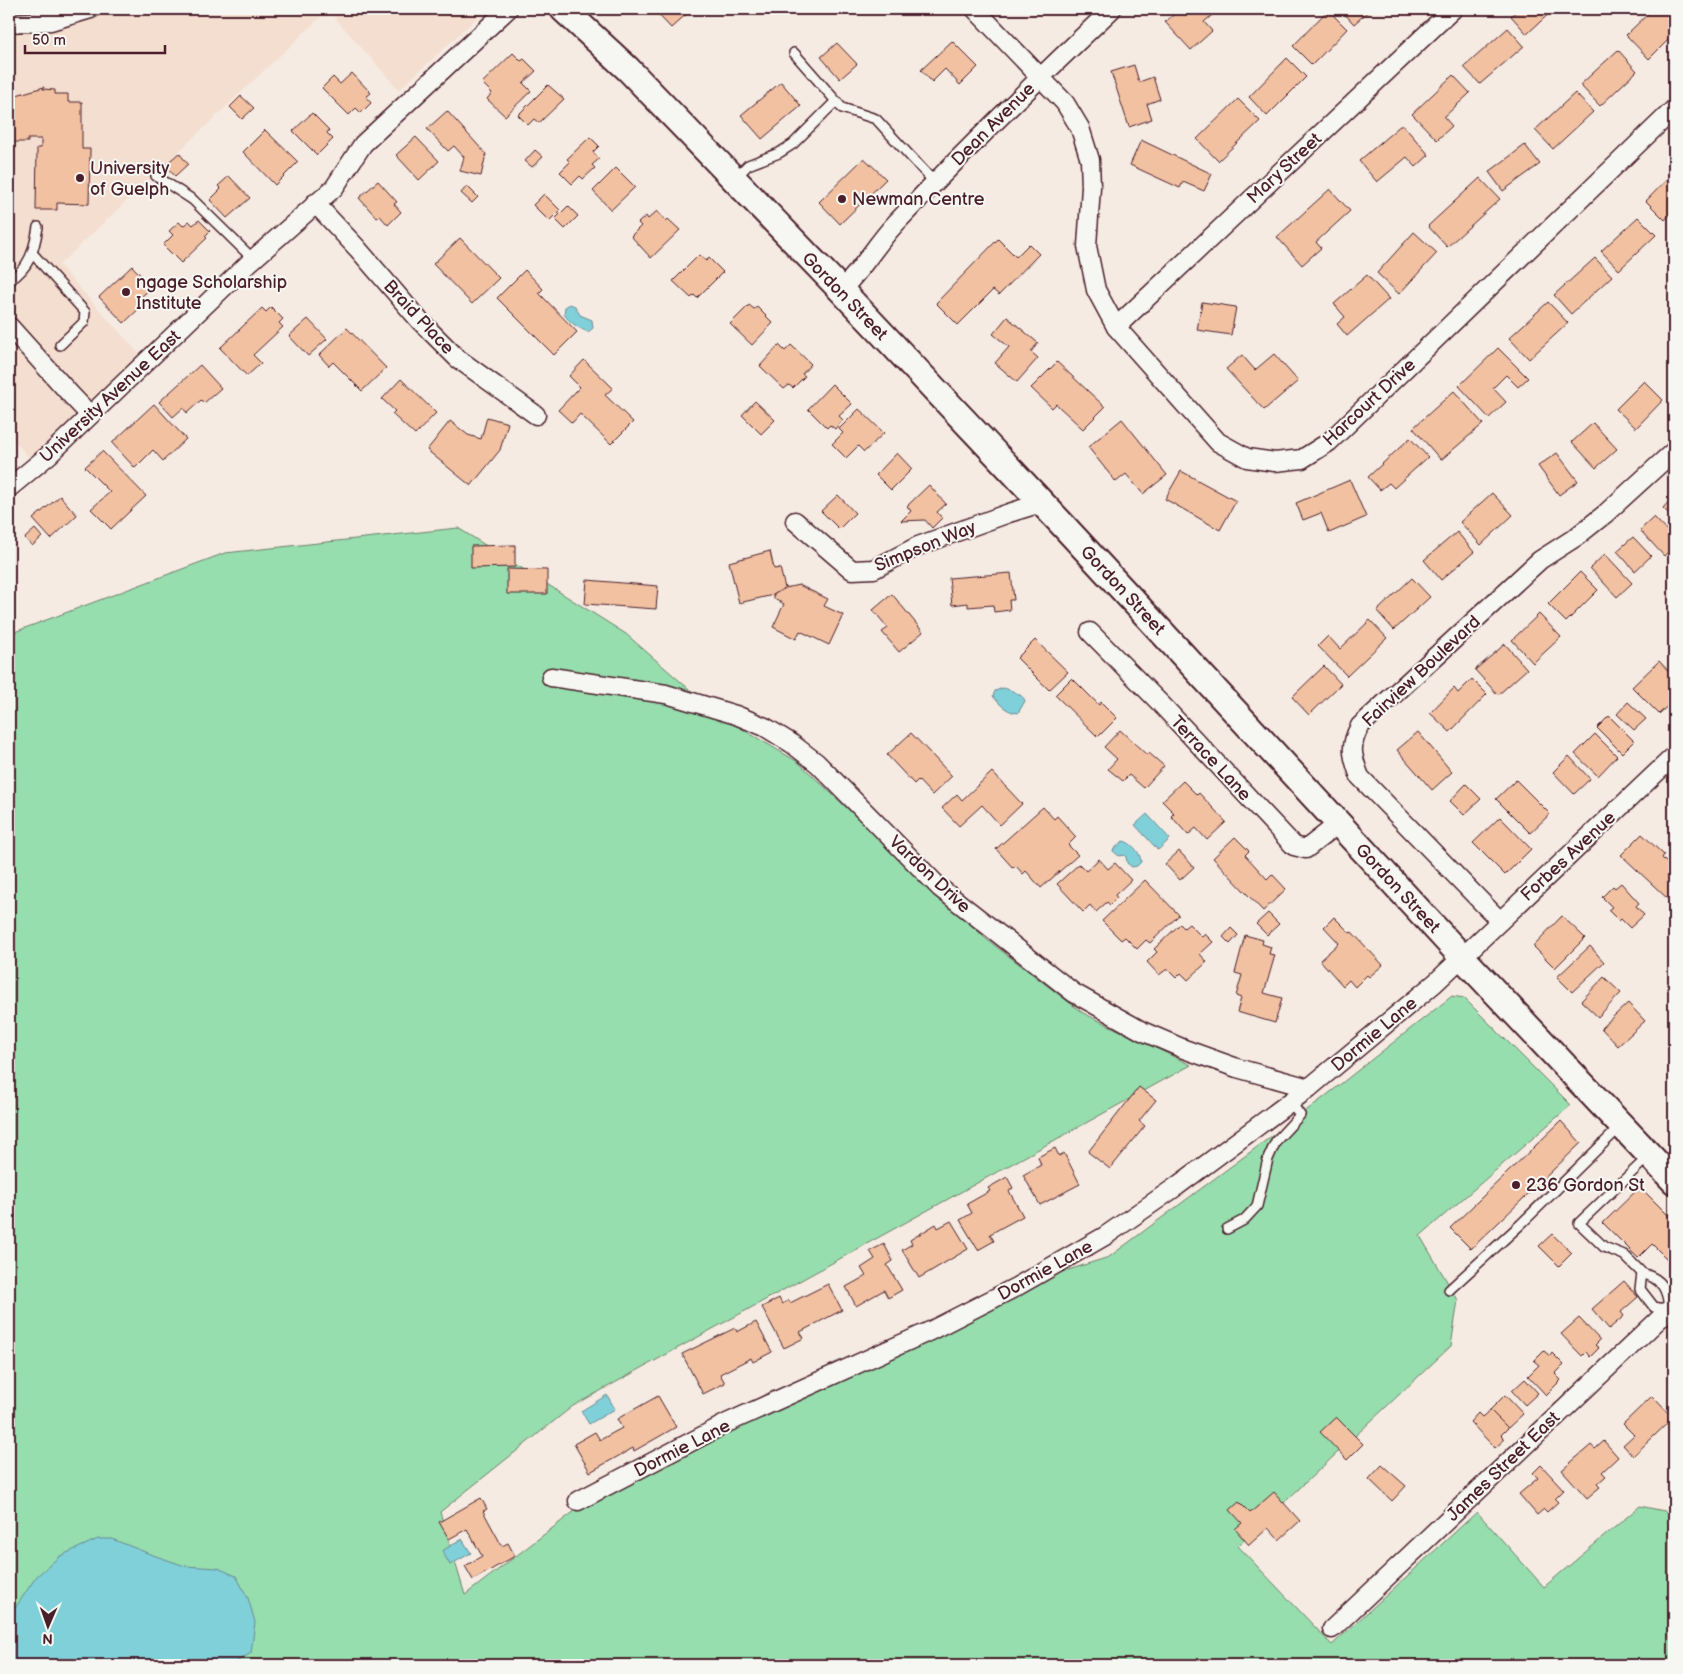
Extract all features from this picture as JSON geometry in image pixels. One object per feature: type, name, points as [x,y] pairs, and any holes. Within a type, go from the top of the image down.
[{"type":"main road","name":"Gordon Street","points":[[563,9],[628,69],[841,290],[1191,662],[1462,957],[1674,1181]]},
{"type":"street","points":[[9,23],[51,21],[92,9]]},
{"type":"street","name":"University Avenue East","points":[[9,488],[50,454],[254,260],[338,184],[363,144],[508,9]]},
{"type":"street","name":"Harcourt Drive","points":[[975,9],[1065,103],[1080,128],[1090,160],[1091,187],[1087,246],[1096,290],[1116,327],[1218,442],[1247,458],[1274,462],[1302,459],[1329,442],[1674,109]]},
{"type":"street","name":"Dean Avenue","points":[[841,290],[855,277],[894,224],[1040,77],[1112,9]]},
{"type":"street","name":"Mary Street","points":[[1116,327],[1453,9]]},
{"type":"street","name":"Braid Place","points":[[315,203],[419,320],[457,358],[536,415]]},
{"type":"street","points":[[9,326],[90,415]]},
{"type":"street","name":"Fairview Boulevard","points":[[1500,921],[1360,777],[1352,756],[1354,738],[1360,726],[1540,560],[1576,537],[1606,514],[1674,451]]},
{"type":"street","name":"Simpson Way","points":[[795,521],[852,570],[874,569],[918,546],[1041,503]]},
{"type":"street","name":"Terrace Lane","points":[[1090,632],[1161,704],[1294,846],[1306,848],[1338,824]]},
{"type":"street","name":"Vardon Drive","points":[[551,677],[666,694],[736,715],[765,727],[791,743],[816,763],[940,888],[1074,993],[1142,1030],[1184,1049],[1237,1068],[1309,1088]]},
{"type":"street","name":"Forbes Avenue","points":[[1462,957],[1674,756]]},
{"type":"street","name":"Dormie Lane","points":[[578,1502],[727,1423],[930,1331],[1016,1287],[1105,1236],[1177,1186],[1309,1088],[1435,983],[1462,957]]},
{"type":"street","name":"James Street East","points":[[1332,1629],[1672,1307]]},
{"type":"lane","points":[[794,53],[842,108],[876,119],[935,183]]},
{"type":"lane","points":[[733,180],[748,165],[779,153],[793,144],[836,100]]},
{"type":"lane","points":[[156,176],[193,200],[254,260]]},
{"type":"lane","points":[[9,281],[18,275],[32,254],[38,227]]},
{"type":"lane","points":[[32,254],[85,312],[84,322],[60,345]]},
{"type":"lane","points":[[1227,1229],[1244,1220],[1257,1206],[1268,1158],[1276,1141],[1300,1115],[1290,1101]]},
{"type":"lane","points":[[1449,1290],[1521,1224],[1622,1125]]},
{"type":"lane","points":[[1642,1273],[1640,1290],[1654,1307],[1672,1307],[1668,1295],[1656,1277],[1642,1273],[1624,1255],[1604,1246],[1579,1223],[1650,1155]]},
{"type":"shaded area","name":"University of Guelph","points":[[9,9],[486,9],[399,90],[328,10],[59,265],[140,355],[30,459],[9,434]]},
{"type":"green space","points":[[458,528],[626,634],[720,716],[798,762],[985,938],[1083,1013],[1191,1065],[573,1406],[440,1512],[465,1595],[580,1507],[1015,1287],[1109,1257],[1323,1098],[1452,996],[1464,998],[1571,1105],[1420,1236],[1458,1300],[1451,1346],[1238,1546],[1332,1645],[1477,1512],[1544,1587],[1640,1506],[1674,1513],[1674,1665],[9,1665],[9,634],[225,553]]},
{"type":"water","points":[[570,304],[575,306],[580,315],[592,320],[593,328],[588,332],[574,324],[564,314],[565,307]]},
{"type":"water","points":[[1003,688],[1016,693],[1024,699],[1025,701],[1018,713],[1004,708],[993,696],[995,691]]},
{"type":"water","points":[[1147,814],[1170,839],[1158,850],[1135,825]]},
{"type":"water","points":[[1123,841],[1132,846],[1141,859],[1137,866],[1132,867],[1127,863],[1124,855],[1119,856],[1113,851]]},
{"type":"water","points":[[607,1395],[615,1409],[589,1424],[581,1411]]},
{"type":"water","points":[[98,1539],[112,1539],[185,1566],[218,1568],[236,1576],[248,1598],[255,1622],[251,1653],[231,1665],[9,1665],[9,1617],[36,1577],[60,1556]]},
{"type":"water","points":[[462,1539],[471,1553],[450,1565],[442,1551]]},
{"type":"building","points":[[653,9],[692,9],[671,28]]},
{"type":"building","points":[[1180,9],[1219,9],[1204,22],[1212,31],[1191,50],[1165,22]]},
{"type":"building","points":[[1340,9],[1371,9],[1354,24]]},
{"type":"building","points":[[1519,9],[1554,9],[1527,34],[1511,16]]},
{"type":"building","points":[[1653,9],[1674,9],[1674,34],[1649,59],[1626,35]]},
{"type":"building","points":[[1328,10],[1347,29],[1312,65],[1293,46]]},
{"type":"building","points":[[1508,28],[1524,46],[1480,84],[1464,67]]},
{"type":"building","points":[[952,41],[978,67],[960,85],[945,69],[932,82],[921,70]]},
{"type":"building","points":[[837,43],[857,64],[840,79],[821,57]]},
{"type":"building","points":[[1618,50],[1637,71],[1600,106],[1580,85]]},
{"type":"building","points":[[513,53],[521,61],[524,59],[536,71],[523,83],[531,91],[505,116],[487,99],[492,93],[482,83]]},
{"type":"building","points":[[1287,58],[1306,77],[1267,116],[1249,97]]},
{"type":"building","points":[[1134,65],[1139,82],[1153,77],[1160,99],[1147,104],[1152,119],[1129,127],[1111,72]]},
{"type":"building","points":[[352,73],[371,93],[366,97],[371,103],[361,113],[356,108],[349,115],[322,88],[333,77],[340,84]]},
{"type":"building","points":[[1453,75],[1470,93],[1444,117],[1452,126],[1437,140],[1412,114]]},
{"type":"building","points":[[781,82],[801,106],[762,139],[741,115]]},
{"type":"building","points":[[548,85],[564,99],[539,123],[534,119],[528,125],[518,115]]},
{"type":"building","points":[[44,87],[43,89],[55,90],[55,94],[68,94],[68,102],[82,102],[82,149],[90,149],[89,204],[57,203],[57,210],[36,210],[37,148],[41,148],[41,139],[28,139],[28,142],[9,142],[9,94],[13,96]]},
{"type":"building","points":[[1575,93],[1593,112],[1553,149],[1535,130]]},
{"type":"building","points":[[241,96],[254,108],[242,119],[230,107]]},
{"type":"building","points":[[1238,99],[1260,121],[1218,161],[1197,139]]},
{"type":"building","points":[[447,111],[486,154],[481,176],[460,171],[464,157],[454,146],[448,151],[427,129]]},
{"type":"building","points":[[312,113],[329,130],[327,133],[333,139],[317,155],[293,131]]},
{"type":"building","points":[[1402,124],[1429,155],[1416,167],[1407,157],[1377,182],[1359,161]]},
{"type":"building","points":[[265,130],[298,162],[275,185],[243,152]]},
{"type":"building","points":[[416,137],[439,161],[419,180],[396,155]]},
{"type":"building","points":[[590,137],[599,146],[593,152],[599,159],[592,165],[595,168],[583,179],[580,176],[572,184],[560,172],[570,162],[567,159]]},
{"type":"building","points":[[1141,140],[1212,174],[1204,191],[1183,182],[1180,188],[1130,165]]},
{"type":"building","points":[[1525,145],[1540,164],[1503,191],[1489,172]]},
{"type":"building","points":[[535,150],[543,157],[532,167],[525,161]]},
{"type":"building","points":[[179,153],[188,164],[175,176],[165,165]]},
{"type":"building","points":[[864,158],[886,179],[840,224],[819,202]]},
{"type":"building","points":[[616,168],[635,187],[611,210],[593,191]]},
{"type":"building","points":[[1674,172],[1674,210],[1665,220],[1646,201]]},
{"type":"building","points":[[229,176],[250,198],[227,218],[210,200],[221,189],[218,186]]},
{"type":"building","points":[[1480,178],[1500,199],[1447,247],[1428,226]]},
{"type":"building","points":[[378,181],[397,202],[394,204],[401,212],[388,225],[380,216],[377,218],[359,198]]},
{"type":"building","points":[[467,186],[478,197],[472,203],[461,193]]},
{"type":"building","points":[[1330,189],[1350,211],[1316,242],[1321,248],[1302,265],[1277,237]]},
{"type":"building","points":[[544,194],[560,210],[549,221],[533,205]]},
{"type":"building","points":[[568,206],[578,216],[565,229],[555,219]]},
{"type":"building","points":[[657,211],[666,221],[668,219],[680,230],[651,258],[631,236],[641,226],[638,223],[646,216],[648,219]]},
{"type":"building","points":[[1638,217],[1656,235],[1619,270],[1601,251]]},
{"type":"building","points":[[199,220],[210,231],[205,236],[207,238],[181,263],[163,245],[173,235],[169,231],[179,222],[183,226],[189,221],[193,225]]},
{"type":"building","points":[[9,227],[13,227],[12,248],[9,248]]},
{"type":"building","points":[[1414,232],[1437,253],[1399,294],[1377,273]]},
{"type":"building","points":[[460,238],[499,278],[472,304],[433,264]]},
{"type":"building","points":[[998,239],[1016,257],[1029,244],[1039,254],[999,295],[993,290],[958,325],[936,303]]},
{"type":"building","points":[[699,255],[706,261],[709,258],[723,272],[697,298],[694,295],[691,298],[673,281]]},
{"type":"building","points":[[1595,258],[1612,276],[1571,314],[1554,295]]},
{"type":"building","name":"ngage Scholarship Institute","points":[[132,266],[152,287],[140,298],[145,303],[124,323],[99,297]]},
{"type":"building","points":[[525,270],[543,289],[539,293],[577,332],[554,355],[497,298]]},
{"type":"building","points":[[1367,275],[1389,299],[1347,336],[1337,324],[1345,317],[1334,304]]},
{"type":"building","points":[[1202,302],[1236,307],[1231,335],[1197,330]]},
{"type":"building","points":[[1548,302],[1568,323],[1529,359],[1509,338]]},
{"type":"building","points":[[749,305],[754,309],[757,307],[773,323],[752,345],[730,324]]},
{"type":"building","points":[[271,307],[283,319],[279,323],[283,327],[253,355],[261,363],[247,376],[220,348],[262,308],[266,312]]},
{"type":"building","points":[[1007,317],[1038,343],[1031,352],[1038,358],[1017,382],[995,363],[1009,347],[993,334]]},
{"type":"building","points":[[308,319],[327,339],[308,356],[289,336]]},
{"type":"building","points":[[347,328],[386,368],[362,391],[333,362],[329,366],[319,355]]},
{"type":"building","points":[[779,345],[785,351],[791,345],[811,364],[802,374],[805,376],[793,388],[789,385],[784,389],[760,366]]},
{"type":"building","points":[[1498,348],[1528,378],[1518,387],[1506,375],[1493,388],[1506,402],[1489,418],[1459,386]]},
{"type":"building","points":[[1274,354],[1298,381],[1264,410],[1226,369],[1242,355],[1255,370]]},
{"type":"building","points":[[584,360],[613,388],[605,395],[633,422],[611,444],[580,414],[572,423],[558,410],[580,387],[569,376]]},
{"type":"building","points":[[1057,362],[1105,407],[1083,429],[1056,404],[1052,408],[1031,388]]},
{"type":"building","points":[[200,365],[221,388],[204,403],[201,400],[187,413],[183,408],[173,417],[159,402]]},
{"type":"building","points":[[401,379],[436,413],[415,435],[392,414],[395,411],[382,399]]},
{"type":"building","points":[[1644,381],[1663,400],[1636,428],[1616,409]]},
{"type":"building","points":[[832,384],[852,404],[839,416],[843,420],[835,429],[830,425],[827,428],[808,409]]},
{"type":"building","points":[[1454,391],[1483,424],[1441,460],[1413,428]]},
{"type":"building","points":[[755,401],[775,420],[761,434],[742,415]]},
{"type":"building","points":[[154,404],[186,439],[163,461],[153,450],[135,468],[112,443]]},
{"type":"building","points":[[859,409],[884,433],[864,452],[858,446],[846,458],[832,444],[843,433],[839,429]]},
{"type":"building","points":[[487,417],[508,423],[500,450],[471,486],[427,450],[450,421],[468,435],[481,439]]},
{"type":"building","points":[[1122,419],[1167,475],[1143,494],[1126,474],[1116,482],[1088,447]]},
{"type":"building","points":[[1593,423],[1617,449],[1596,468],[1572,442]]},
{"type":"building","points":[[1410,438],[1428,457],[1394,488],[1389,483],[1380,490],[1368,477]]},
{"type":"building","points":[[102,451],[146,496],[111,529],[91,509],[110,492],[85,467]]},
{"type":"building","points":[[897,453],[912,469],[891,490],[876,475]]},
{"type":"building","points":[[1557,453],[1578,481],[1559,495],[1538,466]]},
{"type":"building","points":[[1181,471],[1236,501],[1220,530],[1165,499]]},
{"type":"building","points":[[1350,480],[1366,517],[1329,533],[1321,513],[1303,520],[1296,503]]},
{"type":"building","points":[[929,485],[946,504],[937,512],[942,518],[932,528],[925,520],[901,521],[911,511],[907,506]]},
{"type":"building","points":[[1492,493],[1513,515],[1481,545],[1460,522]]},
{"type":"building","points":[[838,495],[855,513],[839,529],[821,511]]},
{"type":"building","points":[[60,496],[77,515],[51,539],[33,519]]},
{"type":"building","points":[[1674,496],[1674,519],[1663,508]]},
{"type":"building","points":[[1654,517],[1674,538],[1674,546],[1664,556],[1640,530]]},
{"type":"building","points":[[35,529],[42,537],[32,546],[25,538]]},
{"type":"building","points":[[1457,532],[1474,552],[1441,580],[1424,560]]},
{"type":"building","points":[[1633,537],[1651,556],[1635,571],[1617,551]]},
{"type":"building","points":[[515,545],[515,567],[471,568],[471,546]]},
{"type":"building","points":[[770,551],[774,569],[780,568],[785,588],[773,595],[739,603],[729,562]]},
{"type":"building","points":[[1605,554],[1632,583],[1617,597],[1590,568]]},
{"type":"building","points":[[507,569],[547,570],[547,594],[507,594]]},
{"type":"building","points":[[1580,572],[1598,590],[1566,622],[1548,604]]},
{"type":"building","points":[[1011,573],[1014,600],[1009,600],[1010,610],[994,612],[993,605],[968,607],[968,603],[952,605],[949,578]]},
{"type":"building","points":[[1412,578],[1430,597],[1394,630],[1377,611]]},
{"type":"building","points":[[587,580],[658,586],[656,609],[585,604]]},
{"type":"building","points":[[799,585],[828,599],[824,606],[843,615],[829,645],[800,631],[796,639],[773,627],[784,604],[774,599],[773,595],[785,588]]},
{"type":"building","points":[[892,594],[923,632],[899,652],[882,632],[888,628],[873,610]]},
{"type":"building","points":[[1539,614],[1561,637],[1533,663],[1512,640]]},
{"type":"building","points":[[1370,620],[1387,638],[1347,676],[1318,646],[1328,636],[1340,649]]},
{"type":"building","points":[[1035,640],[1068,672],[1049,690],[1017,658]]},
{"type":"building","points":[[1505,644],[1527,669],[1498,695],[1475,670]]},
{"type":"building","points":[[1659,661],[1674,677],[1674,700],[1659,714],[1632,687]]},
{"type":"building","points":[[1324,666],[1341,684],[1309,715],[1292,697]]},
{"type":"building","points":[[1072,678],[1099,705],[1101,702],[1117,718],[1098,737],[1055,695]]},
{"type":"building","points":[[1472,679],[1487,694],[1450,732],[1430,713],[1454,688],[1458,693]]},
{"type":"building","points":[[1628,702],[1646,719],[1634,730],[1617,714]]},
{"type":"building","points":[[1609,716],[1634,741],[1622,753],[1597,728]]},
{"type":"building","points":[[1120,730],[1147,755],[1149,753],[1164,766],[1144,788],[1129,775],[1123,781],[1108,769],[1117,759],[1104,747]]},
{"type":"building","points":[[1418,732],[1452,772],[1432,790],[1397,750]]},
{"type":"building","points":[[911,733],[952,776],[932,795],[918,780],[914,784],[887,755]]},
{"type":"building","points":[[1595,734],[1617,756],[1598,776],[1575,754]]},
{"type":"building","points":[[1569,756],[1590,779],[1574,794],[1553,772]]},
{"type":"building","points":[[992,772],[1022,804],[1000,825],[982,805],[959,826],[942,808],[957,794],[962,800]]},
{"type":"building","points":[[1516,780],[1550,814],[1530,833],[1496,799]]},
{"type":"building","points":[[1183,781],[1197,795],[1199,793],[1226,822],[1207,840],[1196,828],[1188,835],[1171,816],[1174,813],[1162,801]]},
{"type":"building","points":[[1466,784],[1481,799],[1464,815],[1450,801]]},
{"type":"building","points":[[1043,807],[1054,819],[1057,816],[1076,837],[1068,845],[1078,855],[1041,888],[1026,871],[1023,874],[1016,866],[1013,868],[996,849]]},
{"type":"building","points":[[1500,817],[1531,849],[1505,875],[1473,843]]},
{"type":"building","points":[[1642,834],[1664,855],[1662,858],[1674,870],[1674,894],[1669,900],[1621,855]]},
{"type":"building","points":[[1235,837],[1249,851],[1245,855],[1267,879],[1272,874],[1286,889],[1263,911],[1213,858]]},
{"type":"building","points":[[1179,851],[1194,867],[1180,880],[1165,864]]},
{"type":"building","points":[[1099,859],[1108,869],[1115,863],[1131,880],[1115,895],[1117,898],[1110,905],[1107,902],[1096,912],[1090,905],[1083,912],[1057,884],[1079,864],[1086,871]]},
{"type":"building","points":[[1145,880],[1179,915],[1150,943],[1146,940],[1137,949],[1125,937],[1121,940],[1102,921]]},
{"type":"building","points":[[1621,883],[1639,903],[1636,906],[1644,915],[1630,928],[1621,919],[1619,921],[1608,910],[1612,907],[1602,897],[1613,886],[1615,888]]},
{"type":"building","points":[[1268,913],[1279,924],[1267,935],[1256,924]]},
{"type":"building","points":[[1562,916],[1585,938],[1555,968],[1533,946]]},
{"type":"building","points":[[1334,917],[1350,933],[1352,932],[1383,965],[1369,977],[1367,975],[1355,987],[1349,980],[1343,986],[1320,960],[1339,943],[1324,927]]},
{"type":"building","points":[[1180,924],[1184,928],[1189,924],[1202,937],[1205,934],[1213,942],[1200,954],[1207,962],[1188,980],[1181,973],[1176,978],[1167,969],[1159,975],[1147,962],[1157,952],[1154,949]]},
{"type":"building","points":[[1231,928],[1238,935],[1230,944],[1223,937]]},
{"type":"building","points":[[1245,935],[1263,940],[1262,944],[1271,947],[1269,954],[1275,955],[1264,993],[1282,998],[1275,1023],[1237,1012],[1241,998],[1236,996],[1242,975],[1235,973]]},
{"type":"building","points":[[1590,946],[1604,962],[1572,992],[1557,977]]},
{"type":"building","points":[[1604,977],[1621,993],[1598,1017],[1581,1001]]},
{"type":"building","points":[[1628,1003],[1645,1021],[1618,1046],[1601,1028]]},
{"type":"building","points":[[1139,1087],[1156,1100],[1139,1121],[1145,1126],[1110,1169],[1088,1152]]},
{"type":"building","name":"236 Gordon St","points":[[1561,1121],[1581,1143],[1471,1249],[1450,1228]]},
{"type":"building","points":[[1055,1148],[1059,1156],[1064,1153],[1080,1184],[1040,1205],[1023,1175],[1041,1165],[1038,1157]]},
{"type":"building","points":[[1007,1177],[1013,1188],[1009,1191],[1023,1216],[990,1234],[994,1241],[978,1250],[960,1220],[972,1213],[967,1204],[990,1191],[988,1188]]},
{"type":"building","points":[[1640,1187],[1674,1221],[1674,1266],[1652,1244],[1638,1258],[1603,1223]]},
{"type":"building","points":[[951,1221],[968,1249],[919,1278],[902,1250],[912,1244],[910,1240],[936,1224],[938,1228]]},
{"type":"building","points":[[1552,1234],[1572,1253],[1559,1266],[1539,1246]]},
{"type":"building","points":[[884,1244],[893,1261],[887,1265],[902,1290],[888,1298],[884,1290],[856,1306],[846,1287],[866,1276],[861,1268],[875,1259],[870,1251]]},
{"type":"building","points":[[1624,1281],[1638,1297],[1621,1312],[1624,1316],[1609,1329],[1592,1309]]},
{"type":"building","points":[[828,1284],[842,1310],[800,1332],[804,1338],[784,1348],[762,1307],[779,1298],[782,1304],[789,1300],[790,1303]]},
{"type":"building","points":[[1579,1318],[1600,1340],[1595,1345],[1599,1348],[1590,1357],[1586,1352],[1582,1356],[1561,1334]]},
{"type":"building","points":[[756,1322],[772,1352],[753,1362],[751,1358],[720,1374],[725,1383],[703,1394],[682,1354],[735,1328],[737,1332]]},
{"type":"building","points":[[1544,1351],[1550,1356],[1552,1353],[1564,1365],[1555,1374],[1561,1380],[1546,1395],[1528,1376],[1539,1365],[1534,1361]]},
{"type":"building","points":[[1525,1379],[1538,1393],[1525,1405],[1512,1391]]},
{"type":"building","points":[[1505,1395],[1523,1414],[1508,1428],[1490,1410]]},
{"type":"building","points":[[658,1396],[676,1427],[634,1451],[633,1448],[590,1472],[574,1444],[595,1432],[600,1440],[622,1428],[617,1419]]},
{"type":"building","points":[[1652,1396],[1673,1418],[1633,1456],[1623,1445],[1634,1435],[1623,1424]]},
{"type":"building","points":[[1490,1410],[1508,1428],[1501,1435],[1505,1439],[1495,1448],[1470,1422],[1478,1413],[1482,1417]]},
{"type":"building","points":[[1336,1417],[1363,1444],[1347,1460],[1320,1432]]},
{"type":"building","points":[[1604,1441],[1618,1457],[1602,1472],[1606,1476],[1597,1484],[1600,1487],[1587,1498],[1562,1470],[1591,1445],[1595,1449]]},
{"type":"building","points":[[1382,1465],[1406,1486],[1392,1501],[1369,1479]]},
{"type":"building","points":[[1541,1465],[1564,1490],[1555,1499],[1558,1502],[1547,1512],[1544,1509],[1537,1515],[1519,1494],[1538,1478],[1533,1473]]},
{"type":"building","points":[[1274,1492],[1300,1521],[1279,1540],[1268,1528],[1249,1545],[1235,1529],[1242,1523],[1230,1510],[1239,1502],[1250,1513]]},
{"type":"building","points":[[481,1498],[487,1509],[483,1511],[502,1546],[508,1543],[515,1556],[473,1580],[465,1566],[482,1556],[467,1529],[449,1539],[439,1522]]},
{"type":"place","name":"University of Guelph","points":[[80,178]]},
{"type":"place","name":"Newman Centre","points":[[842,199]]},
{"type":"place","name":"ngage Scholarship Institute","points":[[126,292]]},
{"type":"place","name":"236 Gordon St","points":[[1516,1185]]}]
